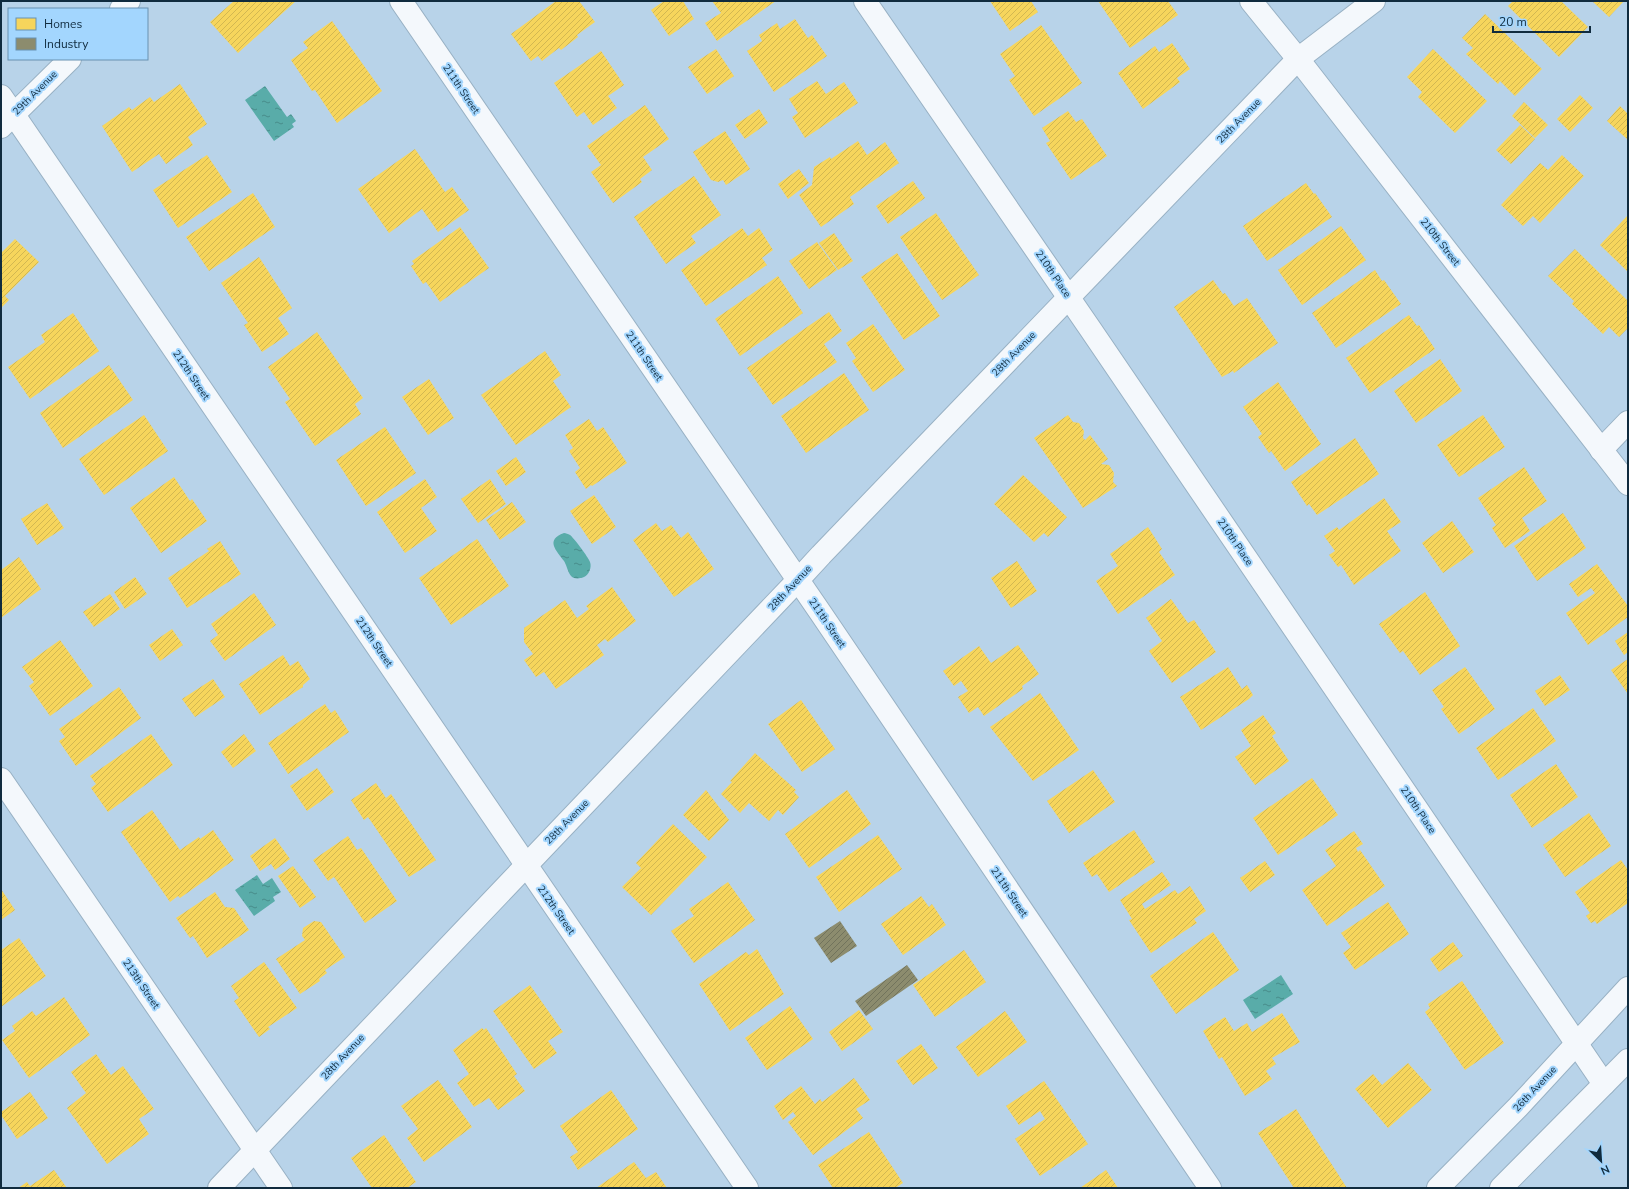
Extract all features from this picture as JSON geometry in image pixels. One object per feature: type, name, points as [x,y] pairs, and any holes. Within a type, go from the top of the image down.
[{"type":"street","points":[[121,8],[129,1]]},
{"type":"street","name":"211th Street","points":[[401,1],[798,580],[1210,1188]]},
{"type":"street","name":"210th Place","points":[[865,1],[1069,297],[1604,1084]]},
{"type":"street","name":"210th Street","points":[[1251,1],[1298,59],[1628,484]]},
{"type":"street","name":"28th Avenue","points":[[219,1188],[821,555],[1298,59],[1374,1]]},
{"type":"street","name":"29th Avenue","points":[[7,121],[69,60]]},
{"type":"street","name":"212th Street","points":[[1,96],[7,121],[525,865],[747,1188]]},
{"type":"street","points":[[1601,450],[1628,422]]},
{"type":"street","name":"213th Street","points":[[1,779],[280,1188]]},
{"type":"street","name":"26th Avenue","points":[[1438,1188],[1578,1044],[1628,988]]},
{"type":"street","points":[[1501,1188],[1628,1060]]},
{"type":"water","points":[[265,86],[287,117],[291,114],[296,121],[292,124],[294,127],[274,141],[245,100]]},
{"type":"water","points":[[564,533],[572,537],[590,562],[590,571],[584,577],[572,577],[564,561],[555,549],[555,539]]},
{"type":"water","points":[[257,875],[263,884],[272,878],[281,892],[273,897],[275,901],[254,916],[235,890]]},
{"type":"water","points":[[1281,975],[1293,994],[1255,1019],[1243,1000]]},
{"type":"building: Homes","points":[[234,1],[296,1],[238,53],[210,22]]},
{"type":"building: Homes","points":[[556,1],[579,1],[595,22],[577,35],[578,37],[561,50],[559,48],[542,61],[538,56],[531,61],[511,34]]},
{"type":"building: Homes","points":[[664,1],[683,1],[694,19],[669,36],[651,10]]},
{"type":"building: Homes","points":[[712,1],[776,1],[717,41],[705,23],[721,13]]},
{"type":"building: Homes","points":[[990,1],[1031,1],[1038,12],[1010,31]]},
{"type":"building: Homes","points":[[1098,1],[1168,1],[1178,15],[1130,48]]},
{"type":"building: Homes","points":[[1513,1],[1561,1],[1588,27],[1559,57],[1508,6]]},
{"type":"building: Homes","points":[[1592,1],[1624,1],[1609,17]]},
{"type":"building: Homes","points":[[1485,14],[1542,69],[1515,96],[1500,81],[1498,84],[1466,54],[1473,48],[1462,38]]},
{"type":"building: Homes","points":[[795,19],[808,38],[812,35],[827,56],[774,92],[747,51],[762,41],[759,35],[777,23],[780,29]]},
{"type":"building: Homes","points":[[332,21],[382,91],[337,123],[315,90],[312,91],[291,60],[308,48],[303,42]]},
{"type":"building: Homes","points":[[1041,25],[1082,83],[1034,116],[1009,80],[1015,76],[1000,54]]},
{"type":"building: Homes","points":[[1172,43],[1190,69],[1177,78],[1180,82],[1143,109],[1118,73],[1155,46],[1159,52]]},
{"type":"building: Homes","points":[[716,49],[734,76],[707,94],[688,67]]},
{"type":"building: Homes","points":[[1433,49],[1487,101],[1455,133],[1418,97],[1422,92],[1407,77]]},
{"type":"building: Homes","points":[[601,51],[624,85],[608,96],[617,108],[593,125],[584,112],[577,117],[554,83]]},
{"type":"building: Homes","points":[[817,81],[826,94],[844,82],[858,103],[805,138],[792,117],[798,113],[789,99]]},
{"type":"building: Homes","points":[[180,84],[207,124],[188,137],[193,145],[166,164],[159,154],[132,172],[102,126],[129,107],[132,110],[150,97],[154,102]]},
{"type":"building: Homes","points":[[1580,95],[1593,108],[1570,132],[1557,119]]},
{"type":"building: Homes","points":[[1524,102],[1548,125],[1535,138],[1512,116]]},
{"type":"building: Homes","points":[[645,105],[669,139],[643,157],[652,170],[640,179],[642,182],[613,203],[591,172],[601,165],[587,146]]},
{"type":"building: Homes","points":[[1620,106],[1628,114],[1628,140],[1607,121]]},
{"type":"building: Homes","points":[[759,109],[768,123],[745,139],[735,125]]},
{"type":"building: Homes","points":[[1068,111],[1076,122],[1082,119],[1107,156],[1071,180],[1046,143],[1050,141],[1042,128]]},
{"type":"building: Homes","points":[[1520,125],[1535,139],[1511,164],[1496,150]]},
{"type":"building: Homes","points":[[725,131],[750,169],[726,185],[723,180],[718,182],[711,180],[693,152]]},
{"type":"building: Homes","points":[[858,141],[867,155],[885,142],[899,163],[850,197],[854,204],[821,227],[799,195],[812,185],[814,167],[830,157],[831,159]]},
{"type":"building: Homes","points":[[415,149],[445,192],[452,187],[469,210],[438,232],[422,209],[389,233],[358,189]]},
{"type":"building: Homes","points":[[207,155],[232,192],[178,228],[153,190]]},
{"type":"building: Homes","points":[[1562,155],[1584,176],[1540,223],[1533,216],[1523,226],[1501,205],[1540,163],[1548,170]]},
{"type":"building: Homes","points":[[799,169],[809,183],[788,199],[778,184]]},
{"type":"building: Homes","points":[[694,176],[721,215],[691,236],[696,243],[666,264],[634,217]]},
{"type":"building: Homes","points":[[913,181],[925,198],[888,224],[876,206]]},
{"type":"building: Homes","points":[[1306,183],[1332,217],[1267,261],[1243,226]]},
{"type":"building: Homes","points":[[253,193],[275,227],[209,271],[186,237]]},
{"type":"building: Homes","points":[[936,213],[979,275],[942,300],[900,237]]},
{"type":"building: Homes","points":[[1628,215],[1628,272],[1600,245]]},
{"type":"building: Homes","points":[[1341,226],[1366,260],[1302,305],[1278,270]]},
{"type":"building: Homes","points":[[460,227],[489,268],[440,302],[426,282],[423,284],[411,266],[414,264],[412,261]]},
{"type":"building: Homes","points":[[742,228],[748,236],[759,228],[773,250],[762,258],[767,265],[706,306],[681,270]]},
{"type":"building: Homes","points":[[834,233],[853,261],[838,270],[819,243]]},
{"type":"building: Homes","points":[[15,239],[39,262],[5,296],[9,300],[1,308],[1,253]]},
{"type":"building: Homes","points":[[817,242],[837,270],[809,289],[789,261]]},
{"type":"building: Homes","points":[[1575,249],[1628,301],[1628,328],[1619,337],[1609,327],[1603,334],[1572,304],[1574,301],[1548,276]]},
{"type":"building: Homes","points":[[897,253],[940,316],[904,340],[861,277]]},
{"type":"building: Homes","points":[[259,257],[292,308],[278,318],[289,334],[262,352],[244,325],[248,323],[221,283]]},
{"type":"building: Homes","points":[[1375,270],[1401,304],[1336,348],[1312,313]]},
{"type":"building: Homes","points":[[778,276],[803,313],[740,356],[715,319]]},
{"type":"building: Homes","points":[[1213,280],[1234,306],[1247,298],[1278,343],[1234,373],[1233,371],[1222,377],[1174,307]]},
{"type":"building: Homes","points":[[829,312],[842,331],[824,344],[837,362],[773,405],[747,368]]},
{"type":"building: Homes","points":[[73,313],[99,351],[30,399],[8,367],[45,342],[41,335]]},
{"type":"building: Homes","points":[[1409,315],[1417,326],[1419,325],[1435,349],[1370,393],[1346,358]]},
{"type":"building: Homes","points":[[873,324],[905,370],[873,392],[852,361],[856,358],[846,343]]},
{"type":"building: Homes","points":[[317,332],[363,398],[355,404],[361,414],[315,446],[285,402],[290,399],[268,367]]},
{"type":"building: Homes","points":[[545,351],[561,375],[553,381],[571,407],[516,445],[481,395]]},
{"type":"building: Homes","points":[[1440,359],[1462,391],[1416,423],[1394,391]]},
{"type":"building: Homes","points":[[109,365],[133,400],[63,448],[40,413]]},
{"type":"building: Homes","points":[[844,373],[869,410],[806,453],[781,416]]},
{"type":"building: Homes","points":[[429,379],[454,418],[428,435],[402,397]]},
{"type":"building: Homes","points":[[1278,382],[1321,444],[1285,471],[1271,451],[1269,453],[1258,437],[1262,434],[1243,407]]},
{"type":"building: Homes","points":[[144,415],[168,451],[104,495],[79,459]]},
{"type":"building: Homes","points":[[1068,415],[1073,422],[1079,423],[1084,431],[1083,438],[1085,440],[1090,435],[1108,459],[1101,464],[1109,465],[1114,473],[1113,482],[1117,486],[1083,508],[1034,438]]},
{"type":"building: Homes","points":[[1483,415],[1505,447],[1459,477],[1437,445]]},
{"type":"building: Homes","points":[[589,419],[597,431],[603,427],[627,463],[586,489],[575,472],[580,468],[569,451],[573,448],[565,435]]},
{"type":"building: Homes","points":[[385,427],[416,473],[366,506],[336,460]]},
{"type":"building: Homes","points":[[1355,438],[1379,474],[1317,515],[1309,504],[1307,506],[1291,482]]},
{"type":"building: Homes","points":[[516,457],[526,472],[506,486],[496,471]]},
{"type":"building: Homes","points":[[1524,467],[1547,501],[1522,518],[1530,531],[1505,548],[1492,528],[1496,525],[1478,498]]},
{"type":"building: Homes","points":[[1023,475],[1067,517],[1048,537],[1044,533],[1034,542],[994,504]]},
{"type":"building: Homes","points":[[174,477],[190,501],[192,499],[207,521],[161,553],[130,508]]},
{"type":"building: Homes","points":[[425,479],[437,497],[421,508],[437,531],[405,553],[377,512]]},
{"type":"building: Homes","points":[[490,479],[506,504],[478,523],[461,499]]},
{"type":"building: Homes","points":[[594,495],[616,527],[592,544],[570,511]]},
{"type":"building: Homes","points":[[1384,498],[1401,522],[1387,531],[1401,551],[1354,585],[1341,565],[1338,567],[1329,555],[1335,551],[1324,536],[1337,527],[1339,530]]},
{"type":"building: Homes","points":[[512,502],[526,522],[500,540],[486,520]]},
{"type":"building: Homes","points":[[47,503],[64,528],[37,545],[21,519]]},
{"type":"building: Homes","points":[[1563,513],[1586,548],[1537,581],[1514,546]]},
{"type":"building: Homes","points":[[1452,521],[1474,552],[1443,573],[1422,543]]},
{"type":"building: Homes","points":[[656,523],[662,531],[671,525],[681,538],[688,532],[714,569],[674,597],[633,540]]},
{"type":"building: Homes","points":[[1148,527],[1162,549],[1159,552],[1175,575],[1118,614],[1096,581],[1118,566],[1110,554]]},
{"type":"building: Homes","points":[[477,539],[509,586],[451,625],[419,578]]},
{"type":"building: Homes","points":[[220,541],[241,574],[187,608],[168,578],[209,551],[207,549]]},
{"type":"building: Homes","points":[[19,557],[41,589],[1,618],[1,570]]},
{"type":"building: Homes","points":[[1017,561],[1037,591],[1011,608],[991,578]]},
{"type":"building: Homes","points":[[1597,564],[1628,606],[1628,617],[1588,645],[1566,613],[1595,593],[1591,588],[1578,597],[1569,584]]},
{"type":"building: Homes","points":[[135,577],[147,594],[125,609],[114,592]]},
{"type":"building: Homes","points":[[612,587],[636,621],[608,642],[605,639],[597,645],[604,655],[556,689],[544,672],[536,677],[524,660],[533,654],[524,642],[524,628],[565,600],[577,618],[589,609],[586,606]]},
{"type":"building: Homes","points":[[1425,592],[1460,646],[1420,675],[1403,651],[1400,653],[1379,624]]},
{"type":"building: Homes","points":[[254,593],[276,625],[225,661],[210,641],[218,635],[211,624]]},
{"type":"building: Homes","points":[[110,594],[120,609],[94,627],[83,612]]},
{"type":"building: Homes","points":[[1171,599],[1188,623],[1194,620],[1216,652],[1172,683],[1149,651],[1162,641],[1146,618]]},
{"type":"building: Homes","points":[[172,629],[183,645],[160,661],[149,645]]},
{"type":"building: Homes","points":[[1628,632],[1628,652],[1624,655],[1615,641]]},
{"type":"building: Homes","points":[[60,640],[93,686],[50,716],[29,686],[34,682],[22,667]]},
{"type":"building: Homes","points":[[1018,645],[1039,674],[1022,686],[1023,689],[984,716],[978,707],[969,713],[958,697],[968,691],[961,681],[954,686],[943,671],[979,646],[991,663]]},
{"type":"building: Homes","points":[[283,655],[290,666],[298,661],[310,679],[303,685],[303,687],[260,715],[239,684]]},
{"type":"building: Homes","points":[[1628,659],[1628,694],[1611,670]]},
{"type":"building: Homes","points":[[1228,667],[1242,689],[1247,685],[1253,695],[1201,730],[1180,697]]},
{"type":"building: Homes","points":[[1465,667],[1495,709],[1459,734],[1441,709],[1444,707],[1432,690]]},
{"type":"building: Homes","points":[[1560,675],[1570,690],[1545,706],[1535,691]]},
{"type":"building: Homes","points":[[213,679],[225,697],[195,717],[182,699]]},
{"type":"building: Homes","points":[[119,687],[141,718],[76,766],[59,741],[65,737],[59,729]]},
{"type":"building: Homes","points":[[1040,693],[1079,750],[1033,781],[990,727]]},
{"type":"building: Homes","points":[[801,700],[835,749],[802,772],[768,724]]},
{"type":"building: Homes","points":[[325,704],[331,713],[335,710],[349,732],[288,774],[268,743]]},
{"type":"building: Homes","points":[[1533,708],[1556,741],[1498,780],[1476,748]]},
{"type":"building: Homes","points":[[1263,715],[1276,733],[1272,736],[1289,761],[1255,785],[1235,757],[1251,746],[1241,730]]},
{"type":"building: Homes","points":[[151,734],[173,765],[108,812],[91,788],[96,784],[90,776]]},
{"type":"building: Homes","points":[[244,734],[256,751],[233,768],[221,752]]},
{"type":"building: Homes","points":[[755,753],[796,790],[794,792],[799,797],[783,815],[778,810],[769,821],[749,803],[740,813],[721,794],[732,782],[730,781]]},
{"type":"building: Homes","points":[[1556,764],[1578,797],[1532,828],[1510,795]]},
{"type":"building: Homes","points":[[317,768],[334,792],[307,811],[290,786]]},
{"type":"building: Homes","points":[[1093,770],[1115,802],[1069,833],[1047,801]]},
{"type":"building: Homes","points":[[1312,778],[1338,815],[1278,855],[1253,818]]},
{"type":"building: Homes","points":[[376,783],[386,798],[391,794],[436,860],[409,877],[368,817],[364,820],[351,800]]},
{"type":"building: Homes","points":[[706,790],[729,820],[709,841],[683,815]]},
{"type":"building: Homes","points":[[847,790],[871,824],[809,868],[785,834]]},
{"type":"building: Homes","points":[[152,810],[180,850],[199,837],[200,839],[213,830],[234,860],[180,898],[178,896],[170,902],[121,832]]},
{"type":"building: Homes","points":[[1589,813],[1611,846],[1565,877],[1543,845]]},
{"type":"building: Homes","points":[[673,824],[707,857],[651,915],[622,887],[641,868],[636,863]]},
{"type":"building: Homes","points":[[1134,830],[1155,862],[1109,892],[1097,874],[1092,877],[1083,863]]},
{"type":"building: Homes","points":[[1354,831],[1363,844],[1356,848],[1358,852],[1360,850],[1385,886],[1327,926],[1302,890],[1336,866],[1325,850]]},
{"type":"building: Homes","points":[[878,835],[902,869],[839,912],[816,877]]},
{"type":"building: Homes","points":[[348,836],[357,850],[361,848],[397,901],[365,923],[334,877],[328,881],[313,860]]},
{"type":"building: Homes","points":[[275,838],[290,859],[275,870],[271,864],[260,871],[250,856]]},
{"type":"building: Homes","points":[[1621,860],[1628,870],[1628,903],[1597,924],[1595,921],[1591,923],[1586,916],[1590,913],[1575,892]]},
{"type":"building: Homes","points":[[1265,861],[1275,875],[1250,892],[1240,878]]},
{"type":"building: Homes","points":[[293,866],[316,897],[300,908],[278,876]]},
{"type":"building: Homes","points":[[1162,872],[1171,885],[1142,904],[1145,909],[1175,890],[1178,894],[1190,886],[1206,911],[1194,919],[1197,923],[1151,953],[1129,920],[1132,919],[1120,900]]},
{"type":"building: Homes","points":[[728,882],[755,920],[694,963],[671,931],[694,916],[689,909]]},
{"type":"building: Homes","points":[[1,889],[15,910],[1,920]]},
{"type":"building: Homes","points":[[215,892],[225,907],[234,908],[249,930],[207,958],[193,936],[190,938],[176,918]]},
{"type":"building: Homes","points":[[921,896],[929,907],[932,904],[946,925],[903,955],[881,924]]},
{"type":"building: Homes","points":[[1388,902],[1409,934],[1355,970],[1343,953],[1351,947],[1341,933]]},
{"type":"building: Homes","points":[[314,921],[321,922],[345,957],[325,970],[327,973],[319,979],[320,981],[300,994],[276,959],[305,940],[302,936],[303,928]]},
{"type":"building: Homes","points":[[1213,932],[1239,970],[1176,1014],[1150,976]]},
{"type":"building: Homes","points":[[19,938],[46,976],[1,1007],[1,950]]},
{"type":"building: Homes","points":[[1453,942],[1463,956],[1439,972],[1430,959]]},
{"type":"building: Homes","points":[[757,949],[784,994],[730,1031],[699,984],[746,952],[749,955]]},
{"type":"building: Homes","points":[[964,950],[986,982],[935,1017],[913,985]]},
{"type":"building: Homes","points":[[264,962],[297,1008],[268,1027],[270,1029],[259,1037],[234,1001],[239,998],[231,986]]},
{"type":"building: Homes","points":[[1462,981],[1504,1043],[1465,1070],[1425,1012],[1430,1008],[1428,1004]]},
{"type":"building: Homes","points":[[530,985],[563,1032],[548,1041],[557,1053],[534,1069],[493,1011]]},
{"type":"building: Homes","points":[[64,997],[90,1035],[29,1078],[2,1040],[15,1031],[12,1026],[32,1011],[36,1016]]},
{"type":"building: Homes","points":[[790,1006],[813,1039],[767,1070],[745,1038]]},
{"type":"building: Homes","points":[[859,1010],[873,1029],[842,1051],[829,1032]]},
{"type":"building: Homes","points":[[1005,1011],[1027,1042],[978,1077],[956,1047]]},
{"type":"building: Homes","points":[[1282,1013],[1300,1042],[1272,1058],[1276,1064],[1266,1071],[1272,1079],[1245,1096],[1222,1057],[1219,1059],[1203,1031],[1225,1017],[1234,1031],[1247,1023],[1252,1032]]},
{"type":"building: Homes","points":[[482,1028],[484,1030],[486,1028],[517,1074],[514,1076],[525,1091],[498,1110],[489,1098],[474,1107],[457,1083],[469,1074],[453,1050]]},
{"type":"building: Homes","points":[[921,1044],[938,1068],[913,1085],[896,1061]]},
{"type":"building: Homes","points":[[96,1054],[111,1075],[123,1066],[154,1109],[139,1119],[149,1134],[107,1164],[67,1108],[86,1093],[71,1072]]},
{"type":"building: Homes","points":[[1408,1063],[1432,1090],[1388,1128],[1355,1089],[1373,1074],[1382,1085]]},
{"type":"building: Homes","points":[[854,1078],[870,1100],[856,1109],[863,1118],[813,1155],[788,1122],[796,1116],[793,1112],[783,1120],[774,1106],[801,1086],[815,1104],[820,1099],[822,1102]]},
{"type":"building: Homes","points":[[438,1080],[472,1127],[424,1162],[407,1138],[418,1129],[401,1106]]},
{"type":"building: Homes","points":[[1044,1081],[1088,1144],[1040,1176],[1015,1139],[1045,1119],[1040,1111],[1019,1125],[1006,1106]]},
{"type":"building: Homes","points":[[611,1090],[638,1129],[578,1170],[570,1157],[578,1152],[560,1126]]},
{"type":"building: Homes","points":[[30,1092],[48,1118],[17,1139],[1,1115],[1,1112]]},
{"type":"building: Homes","points":[[1296,1109],[1347,1188],[1294,1188],[1258,1133]]},
{"type":"building: Homes","points":[[869,1132],[903,1183],[895,1188],[833,1188],[818,1165]]},
{"type":"building: Homes","points":[[384,1135],[416,1182],[407,1188],[372,1188],[351,1158]]},
{"type":"building: Homes","points":[[634,1162],[646,1178],[656,1172],[667,1188],[596,1188]]},
{"type":"building: Homes","points":[[54,1170],[67,1188],[18,1188],[27,1182],[30,1186]]},
{"type":"building: Homes","points":[[1106,1170],[1118,1188],[1080,1188]]},
{"type":"building: Industry","points":[[840,921],[857,946],[831,963],[814,938]]},
{"type":"building: Industry","points":[[907,965],[918,980],[866,1016],[855,1001]]}]
